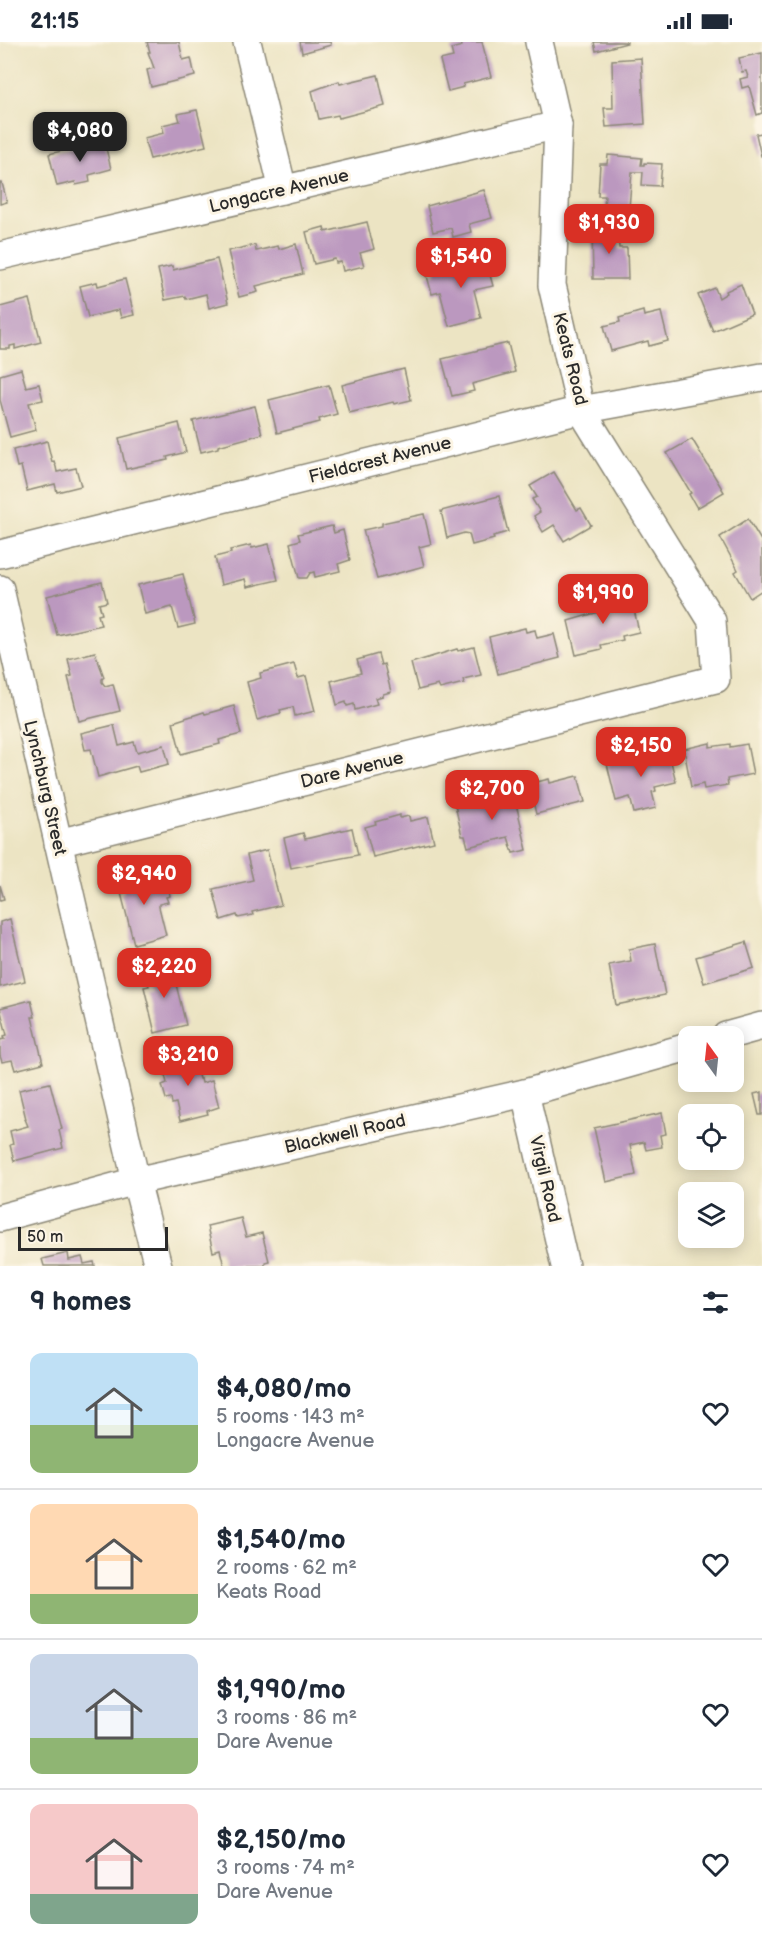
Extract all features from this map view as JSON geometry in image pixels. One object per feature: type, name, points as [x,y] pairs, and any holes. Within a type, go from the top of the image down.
[{"type":"street","points":[[247,42],[283,190]]},
{"type":"street","name":"Keats Road","points":[[539,42],[558,125],[552,285],[581,410],[712,621],[716,679]]},
{"type":"street","name":"Longacre Avenue","points":[[0,256],[558,125]]},
{"type":"street","name":"Fieldcrest Avenue","points":[[0,554],[581,410],[762,377]]},
{"type":"street","name":"Lynchburg Street","points":[[0,589],[136,1181],[158,1266]]},
{"type":"street","name":"Dare Avenue","points":[[58,843],[716,679]]},
{"type":"street","points":[[744,1031],[762,1026]]},
{"type":"street","name":"Blackwell Road","points":[[0,1218],[136,1181],[525,1093],[678,1050]]},
{"type":"street","name":"Virgil Road","points":[[525,1093],[565,1266]]},
{"type":"building","points":[[147,42],[179,42],[183,60],[191,58],[195,76],[151,87],[147,70],[154,68]]},
{"type":"building","points":[[300,42],[330,42],[331,45],[302,53]]},
{"type":"building","points":[[461,42],[482,42],[491,77],[463,84],[464,87],[448,91],[440,60],[453,57],[451,49],[462,46]]},
{"type":"building","points":[[594,42],[627,42],[627,43],[596,51]]},
{"type":"building","points":[[762,53],[762,113],[757,115],[749,86],[742,88],[740,79],[748,77],[746,71],[742,72],[739,58]]},
{"type":"building","points":[[641,58],[645,124],[606,127],[604,108],[613,108],[612,60]]},
{"type":"building","points":[[378,75],[385,106],[339,118],[338,115],[319,119],[312,91],[339,81],[340,84]]},
{"type":"building","points":[[197,110],[206,146],[150,159],[144,138],[164,133],[162,125],[180,121],[178,114]]},
{"type":"building","points":[[762,133],[762,156],[761,156],[756,134]]},
{"type":"building","points":[[104,140],[111,169],[89,175],[90,182],[76,185],[75,182],[57,186],[49,154]]},
{"type":"building","points":[[608,155],[642,158],[641,165],[644,163],[662,164],[660,186],[642,185],[643,172],[632,172],[629,208],[604,206],[605,196],[598,196],[600,164],[607,164]]},
{"type":"building","points":[[0,183],[2,183],[7,202],[0,204]]},
{"type":"building","points":[[484,190],[492,218],[469,224],[471,232],[453,237],[451,228],[433,232],[427,206]]},
{"type":"building","points":[[367,222],[374,249],[360,253],[364,266],[343,271],[341,262],[336,263],[335,259],[314,264],[306,232],[324,227],[325,232]]},
{"type":"building","points":[[618,227],[619,248],[627,248],[628,279],[593,279],[592,228]]},
{"type":"building","points":[[296,244],[303,274],[256,286],[258,292],[239,297],[228,251],[255,245],[256,251],[278,246],[279,249]]},
{"type":"building","points":[[485,257],[493,286],[474,290],[481,318],[449,326],[440,292],[432,294],[427,276],[436,274],[435,270]]},
{"type":"building","points":[[217,259],[228,303],[209,308],[206,294],[186,299],[185,296],[165,300],[158,269],[172,266],[173,270]]},
{"type":"building","points":[[125,279],[134,315],[121,318],[119,310],[88,317],[80,286],[97,282],[98,286]]},
{"type":"building","points":[[741,284],[752,314],[713,331],[698,295],[715,288],[719,298],[727,293],[726,291]]},
{"type":"building","points":[[30,299],[41,342],[15,349],[15,345],[10,346],[10,349],[0,349],[0,307]]},
{"type":"building","points":[[643,311],[644,316],[661,312],[668,341],[649,346],[648,341],[611,351],[604,326],[620,322],[619,318]]},
{"type":"building","points":[[508,343],[515,372],[472,384],[474,391],[452,396],[442,359]]},
{"type":"building","points":[[21,369],[26,387],[39,384],[43,400],[29,403],[36,430],[10,437],[0,400],[0,375]]},
{"type":"building","points":[[404,369],[411,400],[349,413],[342,385]]},
{"type":"building","points":[[329,385],[337,414],[319,419],[320,422],[277,433],[269,400]]},
{"type":"building","points":[[255,406],[262,434],[201,452],[193,421]]},
{"type":"building","points":[[179,423],[186,452],[167,457],[168,460],[126,469],[119,438]]},
{"type":"building","points":[[692,439],[724,492],[697,508],[689,494],[691,493],[667,453]]},
{"type":"building","points":[[47,441],[57,472],[76,468],[81,486],[57,492],[55,484],[27,491],[21,466],[17,467],[13,450]]},
{"type":"building","points":[[554,472],[577,510],[581,508],[591,525],[564,541],[554,525],[543,532],[534,516],[540,512],[532,499],[537,497],[530,486]]},
{"type":"building","points":[[499,496],[508,532],[493,536],[494,539],[472,545],[469,534],[464,533],[447,538],[441,511]]},
{"type":"building","points":[[424,514],[431,544],[419,547],[424,566],[377,579],[363,530],[382,526],[382,523]]},
{"type":"building","points":[[748,519],[762,542],[762,590],[750,598],[735,572],[738,570],[720,537]]},
{"type":"building","points":[[332,526],[334,533],[343,530],[350,560],[338,564],[340,571],[315,577],[314,572],[310,573],[307,578],[299,578],[290,543],[300,540],[298,534]]},
{"type":"building","points":[[269,544],[278,580],[247,587],[245,579],[221,585],[215,557],[231,553],[230,550]]},
{"type":"building","points":[[183,574],[195,624],[178,628],[172,607],[145,614],[138,585]]},
{"type":"building","points":[[102,582],[107,602],[99,604],[102,614],[98,615],[101,625],[57,635],[47,596]]},
{"type":"building","points":[[615,591],[620,608],[633,605],[639,632],[622,636],[623,640],[601,645],[602,649],[576,655],[568,621],[599,612],[595,596]]},
{"type":"building","points":[[525,628],[526,632],[535,630],[537,638],[554,634],[560,658],[498,674],[489,637]]},
{"type":"building","points":[[474,647],[481,675],[463,679],[464,683],[440,689],[438,685],[418,690],[411,663],[457,649],[458,651]]},
{"type":"building","points":[[95,652],[104,677],[102,682],[105,686],[113,684],[120,711],[79,721],[68,677],[72,676],[68,659]]},
{"type":"building","points":[[378,654],[381,665],[384,664],[391,692],[375,698],[377,704],[355,710],[354,704],[347,706],[346,702],[337,705],[331,681],[361,673],[357,660]]},
{"type":"building","points":[[294,664],[298,678],[306,676],[315,711],[295,716],[293,707],[257,720],[247,682],[261,678],[260,673]]},
{"type":"building","points":[[234,706],[241,734],[219,740],[220,744],[181,754],[173,722],[204,712],[205,714]]},
{"type":"building","points":[[114,725],[119,746],[134,742],[137,752],[164,745],[169,764],[139,772],[137,766],[98,777],[91,749],[85,750],[81,733]]},
{"type":"building","points":[[710,743],[710,747],[747,744],[753,774],[727,779],[728,785],[704,789],[703,784],[691,787],[684,749]]},
{"type":"building","points":[[668,749],[676,782],[655,787],[656,791],[652,792],[656,808],[634,813],[630,797],[616,801],[607,764]]},
{"type":"building","points":[[578,776],[585,802],[536,814],[529,784],[549,779],[550,783]]},
{"type":"building","points":[[492,791],[494,796],[513,791],[527,850],[513,853],[508,837],[468,847],[465,836],[462,836],[455,805],[472,801]]},
{"type":"building","points":[[400,815],[400,818],[409,816],[410,821],[428,817],[434,842],[373,857],[365,827]]},
{"type":"building","points":[[352,828],[358,855],[291,868],[284,838],[303,833],[305,839]]},
{"type":"building","points":[[267,850],[281,905],[252,912],[253,915],[238,918],[237,915],[221,920],[213,889],[253,880],[247,855]]},
{"type":"building","points":[[150,871],[154,886],[167,882],[170,896],[166,897],[168,902],[159,904],[166,935],[134,944],[121,893],[124,893],[120,879]]},
{"type":"building","points":[[0,885],[4,899],[0,900]]},
{"type":"building","points":[[10,919],[25,981],[0,987],[0,922]]},
{"type":"building","points":[[746,942],[754,968],[704,983],[696,957]]},
{"type":"building","points":[[655,944],[665,995],[616,1005],[609,965],[631,961],[629,949]]},
{"type":"building","points":[[171,964],[186,1025],[155,1033],[144,987],[149,986],[145,970]]},
{"type":"building","points":[[31,1000],[35,1017],[32,1017],[43,1063],[15,1070],[12,1060],[2,1062],[0,1056],[0,1040],[5,1039],[4,1036],[7,1035],[0,1008]]},
{"type":"building","points":[[192,1050],[199,1079],[202,1083],[212,1080],[219,1107],[207,1111],[208,1114],[180,1121],[176,1103],[172,1104],[171,1098],[166,1099],[162,1085],[167,1083],[165,1075],[169,1074],[165,1057]]},
{"type":"building","points":[[50,1083],[62,1129],[59,1130],[63,1148],[14,1161],[10,1145],[13,1144],[10,1131],[28,1126],[19,1090]]},
{"type":"building","points":[[762,1092],[762,1115],[759,1115],[754,1094]]},
{"type":"building","points":[[662,1113],[666,1134],[660,1135],[662,1147],[646,1150],[644,1142],[630,1145],[636,1175],[606,1182],[594,1128]]},
{"type":"building","points":[[241,1218],[246,1237],[262,1233],[269,1261],[265,1262],[265,1266],[224,1266],[220,1250],[213,1252],[207,1226]]},
{"type":"building","points":[[68,1253],[69,1260],[82,1257],[84,1264],[94,1262],[95,1266],[44,1266],[42,1259]]}]
